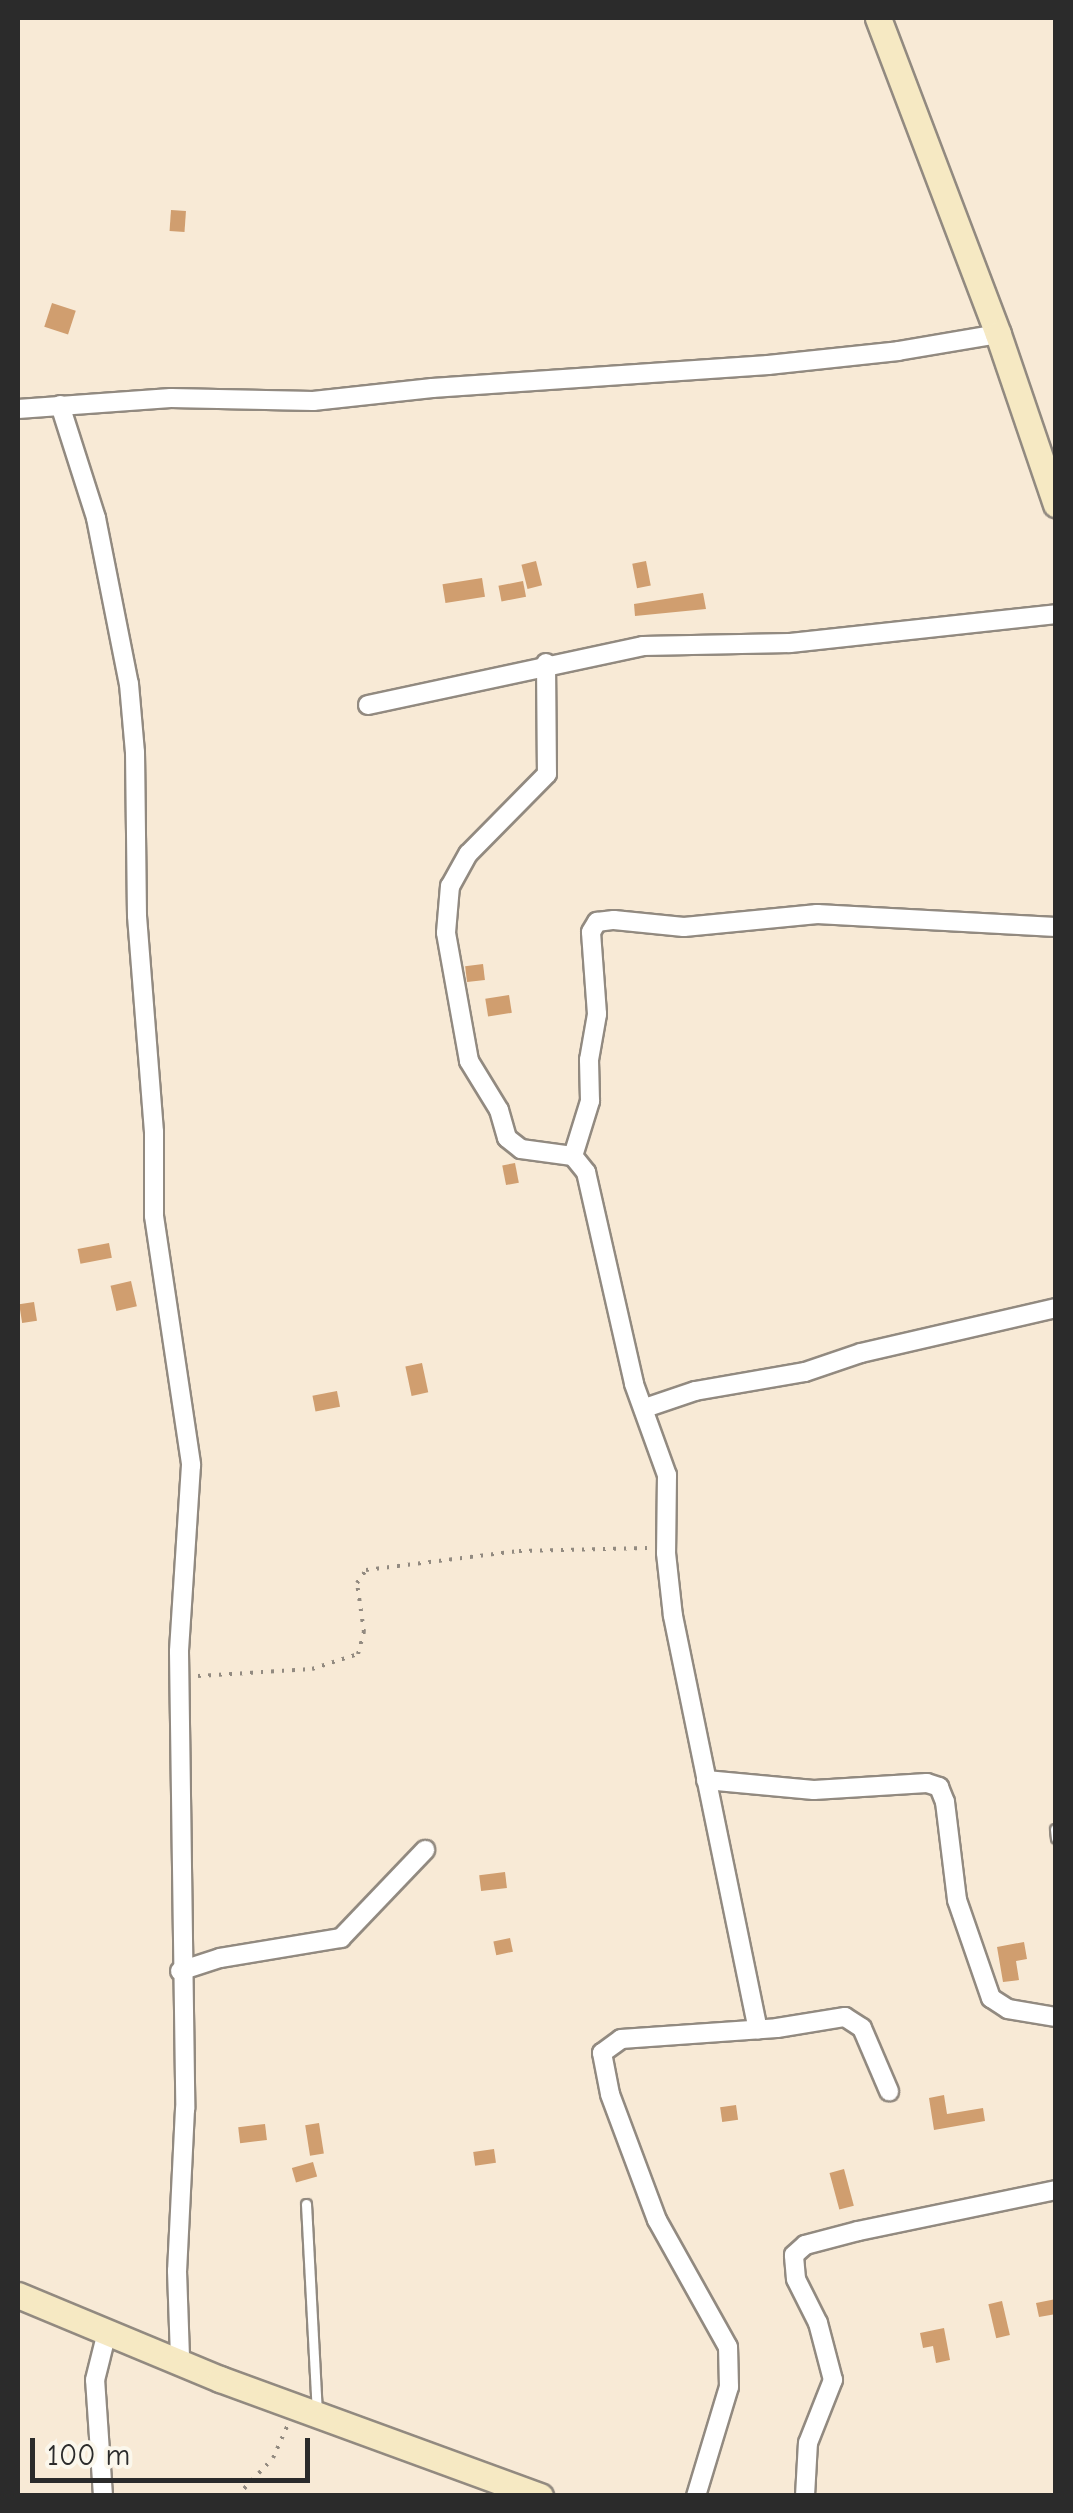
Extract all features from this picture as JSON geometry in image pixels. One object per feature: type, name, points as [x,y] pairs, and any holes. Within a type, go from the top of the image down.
[{"type":"main road","points":[[878,18],[998,334],[1056,504]]},
{"type":"main road","points":[[18,2296],[307,2411],[540,2496]]},
{"type":"street","points":[[18,409],[171,398],[313,401],[450,386],[768,365],[898,351],[998,334]]},
{"type":"street","points":[[60,405],[96,518],[131,701],[137,916],[154,1132],[154,1216],[191,1465],[180,1679],[180,1971],[185,2109],[177,2271],[180,2359]]},
{"type":"street","points":[[368,704],[503,678],[546,663],[642,646],[790,643],[1056,614]]},
{"type":"street","points":[[546,663],[546,774],[468,854],[450,886],[446,933],[469,1061],[496,1105],[507,1138],[520,1149],[573,1156],[586,1172],[605,1269],[667,1475],[666,1553],[673,1616],[758,2029]]},
{"type":"street","points":[[573,1156],[590,1101],[589,1060],[597,1014],[591,932],[597,922],[684,926],[817,914],[1056,927]]},
{"type":"street","points":[[645,1408],[695,1391],[805,1372],[862,1352],[1056,1308]]},
{"type":"street","points":[[706,1780],[814,1790],[927,1782],[939,1788],[946,1802],[957,1900],[991,1998],[1008,2009],[1056,2017]]},
{"type":"street","points":[[180,1971],[220,1958],[341,1938],[424,1850]]},
{"type":"street","points":[[696,2496],[729,2387],[728,2347],[657,2220],[623,2131],[602,2054],[621,2038],[758,2029],[844,2016],[856,2020],[889,2091]]},
{"type":"street","points":[[805,2496],[808,2443],[833,2380],[818,2323],[796,2279],[794,2255],[805,2245],[858,2230],[914,2223],[1056,2190]]},
{"type":"street","points":[[103,2496],[95,2380],[107,2332]]},
{"type":"lane","points":[[1055,1829],[1056,1838]]},
{"type":"lane","points":[[306,2204],[307,2411]]},
{"type":"path","points":[[180,1679],[236,1670],[312,1668],[358,1654],[364,1632],[357,1584],[359,1574],[366,1570],[519,1551],[624,1546],[666,1553]]},
{"type":"path","points":[[237,2496],[273,2458],[307,2411]]},
{"type":"building","points":[[171,210],[186,211],[184,232],[170,231]]},
{"type":"building","points":[[52,303],[76,311],[68,335],[44,327]]},
{"type":"building","points":[[536,561],[542,585],[527,589],[521,565]]},
{"type":"building","points":[[646,561],[651,586],[637,588],[632,564]]},
{"type":"building","points":[[482,578],[485,597],[445,603],[442,584]]},
{"type":"building","points":[[523,581],[526,597],[502,601],[498,586]]},
{"type":"building","points":[[703,593],[706,609],[635,616],[634,604]]},
{"type":"building","points":[[483,964],[485,980],[467,982],[465,966]]},
{"type":"building","points":[[509,995],[512,1013],[488,1017],[485,999]]},
{"type":"building","points":[[515,1163],[519,1183],[506,1185],[502,1165]]},
{"type":"building","points":[[109,1243],[112,1258],[80,1264],[78,1249]]},
{"type":"building","points":[[131,1281],[137,1306],[116,1311],[111,1286]]},
{"type":"building","points":[[34,1302],[37,1321],[22,1323],[19,1304]]},
{"type":"building","points":[[422,1363],[428,1392],[412,1396],[405,1367]]},
{"type":"building","points":[[337,1391],[340,1407],[316,1411],[312,1396]]},
{"type":"building","points":[[505,1872],[507,1888],[481,1891],[479,1875]]},
{"type":"building","points":[[510,1938],[513,1952],[496,1955],[493,1942]]},
{"type":"building","points":[[1024,1942],[1027,1959],[1016,1961],[1019,1980],[1003,1982],[997,1947]]},
{"type":"building","points":[[944,2095],[947,2114],[983,2108],[985,2121],[934,2130],[929,2098]]},
{"type":"building","points":[[736,2105],[738,2120],[722,2122],[720,2107]]},
{"type":"building","points":[[319,2123],[324,2154],[310,2156],[305,2125]]},
{"type":"building","points":[[265,2124],[267,2140],[240,2143],[238,2127]]},
{"type":"building","points":[[494,2149],[496,2163],[475,2166],[473,2152]]},
{"type":"building","points":[[313,2162],[317,2176],[296,2182],[292,2168]]},
{"type":"building","points":[[844,2169],[854,2206],[839,2210],[830,2173]]},
{"type":"building","points":[[1056,2299],[1056,2314],[1039,2317],[1036,2303]]},
{"type":"building","points":[[1002,2301],[1010,2335],[996,2338],[988,2304]]},
{"type":"building","points":[[944,2328],[950,2360],[936,2363],[933,2346],[923,2348],[920,2333]]}]
